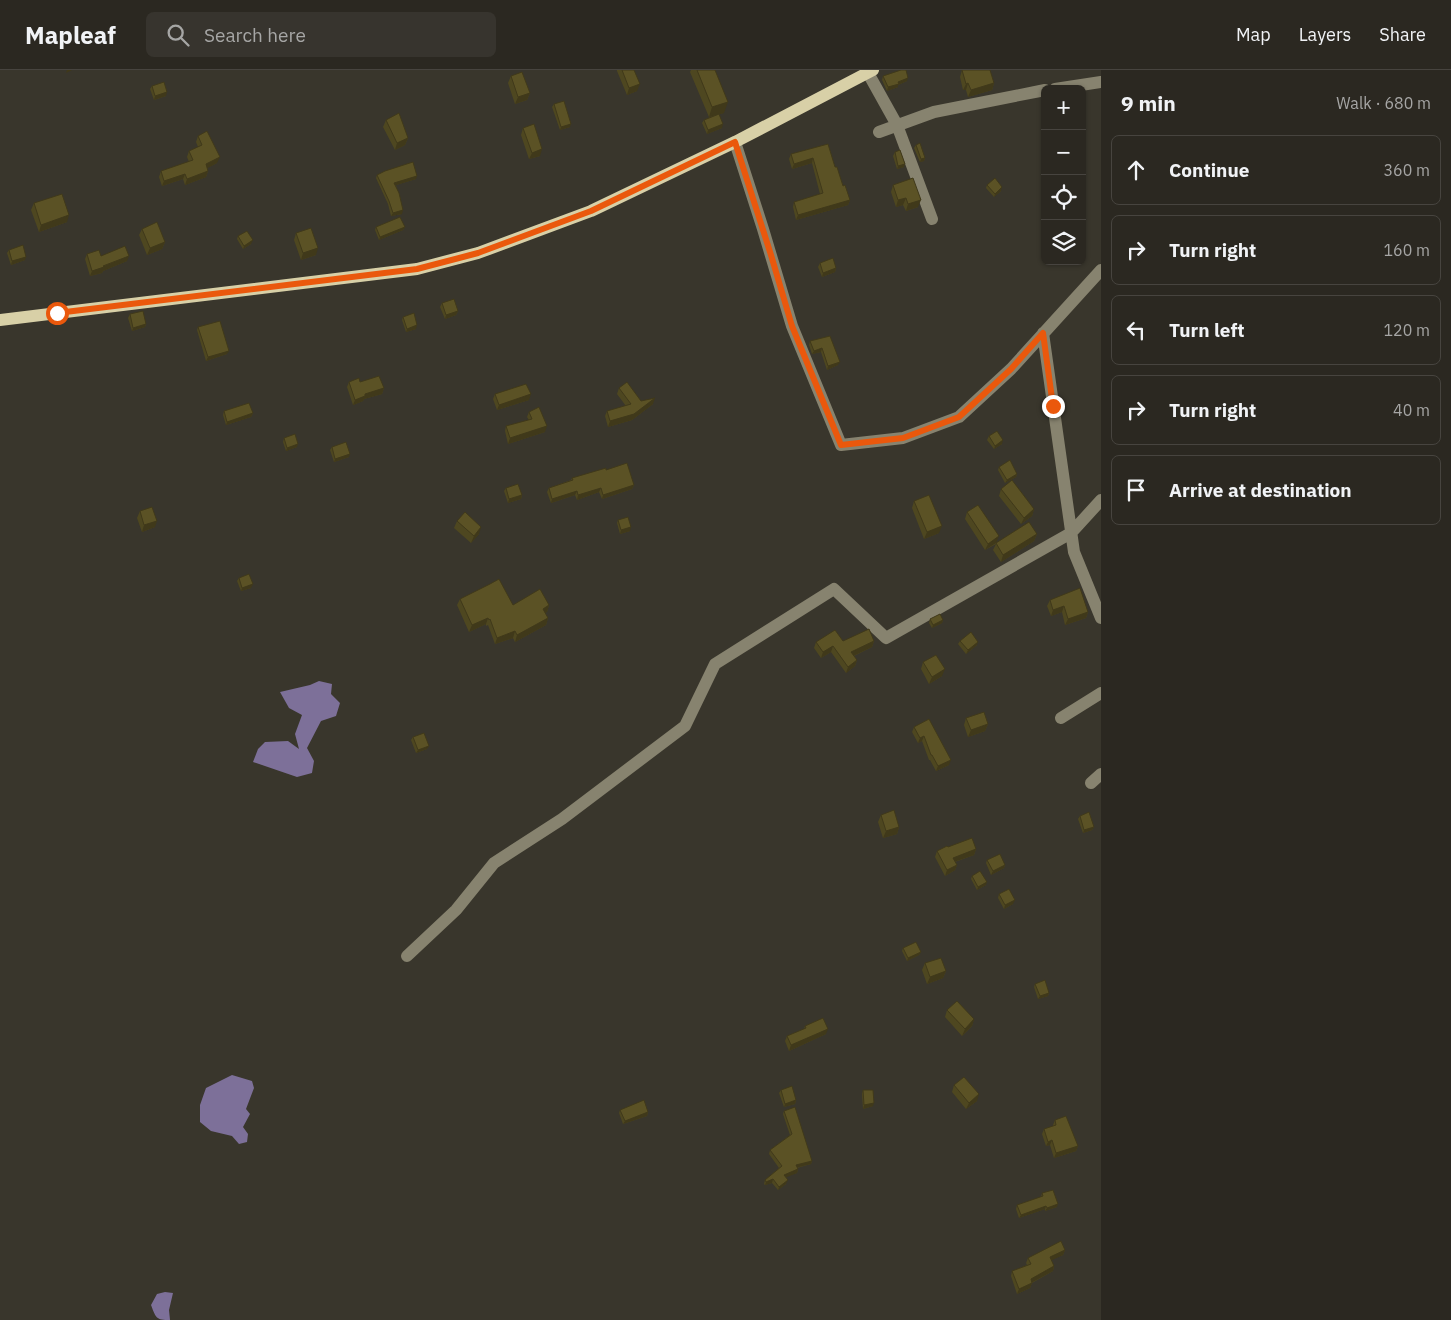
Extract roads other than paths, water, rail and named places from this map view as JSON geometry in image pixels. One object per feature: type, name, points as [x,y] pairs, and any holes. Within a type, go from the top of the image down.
[{"type":"main road","points":[[0,320],[417,269],[478,253],[591,211],[735,142],[870,71]]},
{"type":"street","points":[[870,71],[897,125],[932,220]]},
{"type":"street","points":[[1081,85],[1101,82]]},
{"type":"street","points":[[879,132],[934,112],[1041,91]]},
{"type":"street","points":[[735,142],[792,326],[841,445],[903,438],[959,417],[1011,369],[1101,270]]},
{"type":"street","points":[[1043,333],[1074,552],[1101,618]]},
{"type":"street","points":[[407,956],[456,910],[494,863],[562,819],[685,726],[715,664],[834,589],[886,638],[1071,533],[1101,500]]},
{"type":"street","points":[[1061,718],[1101,693]]},
{"type":"street","points":[[1091,783],[1101,774]]}]
